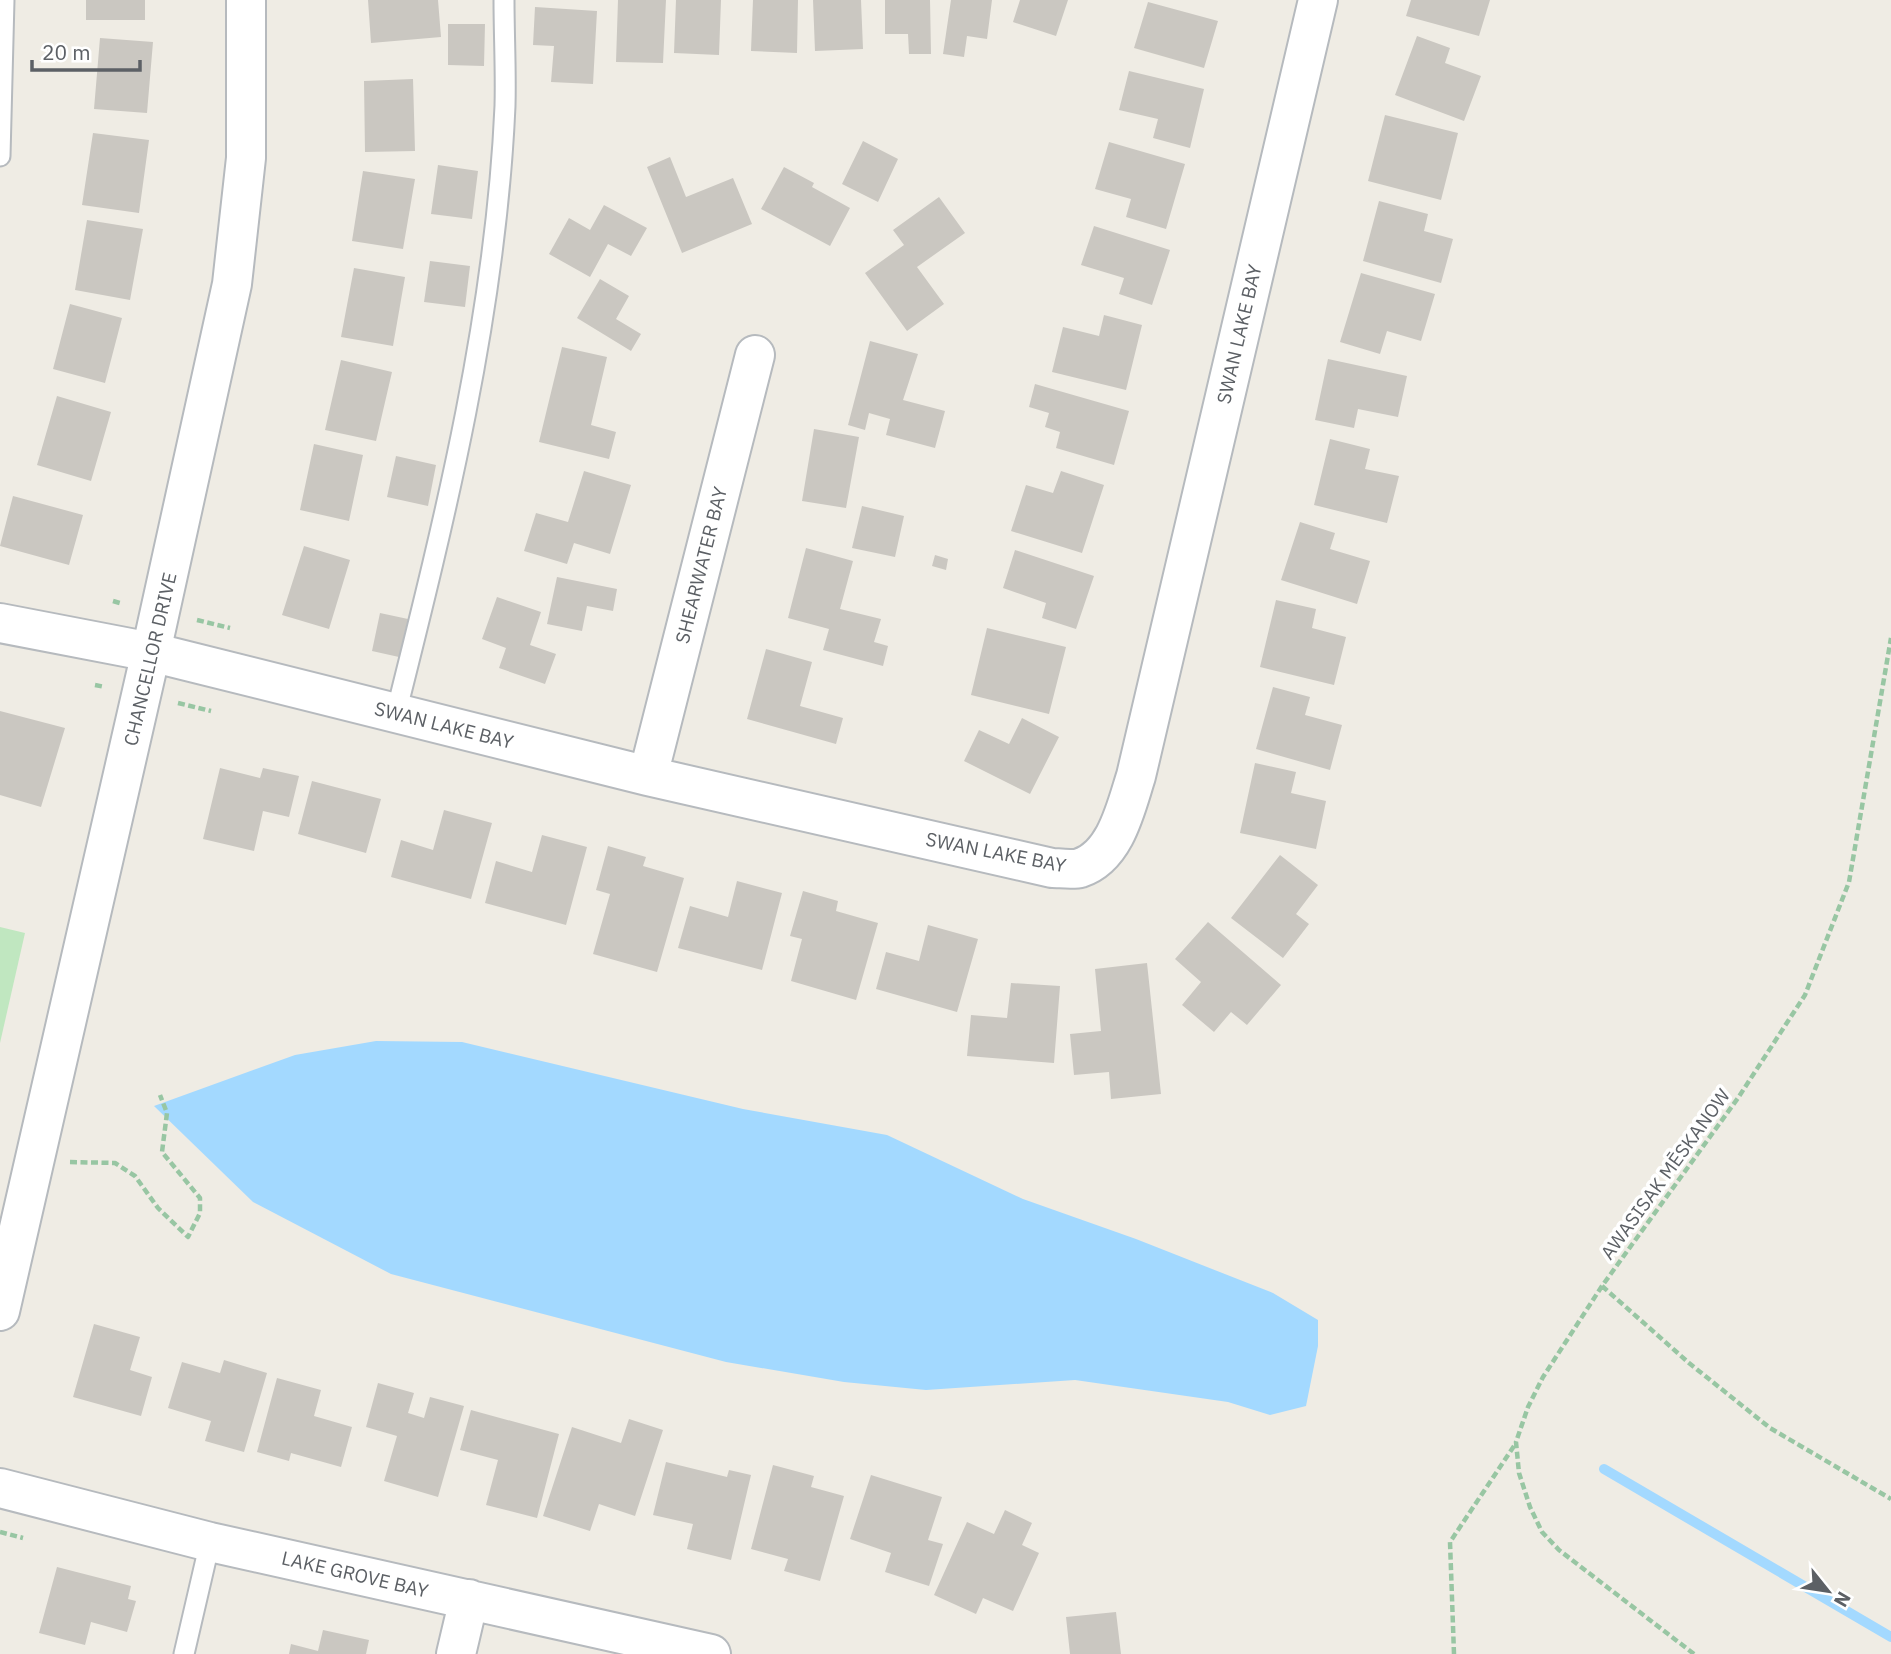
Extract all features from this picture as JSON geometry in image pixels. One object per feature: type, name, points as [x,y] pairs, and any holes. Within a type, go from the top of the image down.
[{"type":"street","name":"CHANCELLOR DRIVE","points":[[0,1311],[152,652],[232,284],[246,158],[246,0]]},
{"type":"street","name":"SWAN LAKE BAY","points":[[0,623],[152,652],[648,776],[1052,868],[1079,868],[1102,853],[1122,820],[1136,776],[1318,0]]},
{"type":"street","name":"SHEARWATER BAY","points":[[648,776],[754,355]]},
{"type":"street","name":"LAKE GROVE BAY","points":[[0,1488],[210,1542],[711,1654]]},
{"type":"street","points":[[456,1654],[469,1599]]},
{"type":"lane","points":[[0,156],[4,0]]},
{"type":"lane","points":[[396,713],[440,539],[473,379],[495,222],[505,106],[503,0]]},
{"type":"lane","points":[[184,1654],[210,1542]]},
{"type":"path","name":"AWASISAK MĒSKANOW","points":[[1694,1654],[1559,1550],[1542,1532],[1530,1507],[1519,1473],[1516,1442],[1528,1407],[1543,1377],[1602,1286],[1738,1098],[1805,995],[1849,882],[1891,638]]},
{"type":"path","points":[[34,1160],[115,1163],[135,1177],[158,1208],[188,1237],[200,1213],[200,1198],[162,1152],[167,1113],[160,1095]]},
{"type":"path","points":[[1602,1286],[1689,1363],[1770,1428],[1891,1499]]},
{"type":"path","points":[[1454,1654],[1450,1542],[1516,1442]]},
{"type":"path","points":[[0,1532],[23,1538]]},
{"type":"green space","points":[[0,927],[25,933],[0,1043]]},
{"type":"water","points":[[376,1041],[462,1042],[743,1109],[887,1135],[1023,1199],[1136,1239],[1273,1293],[1318,1320],[1318,1346],[1306,1406],[1270,1415],[1228,1402],[1075,1380],[926,1390],[844,1382],[726,1362],[391,1274],[253,1202],[154,1106],[295,1055]]},
{"type":"building","points":[[86,0],[145,0],[145,20],[86,20]]},
{"type":"building","points":[[368,0],[438,0],[441,37],[371,43]]},
{"type":"building","points":[[618,0],[666,0],[663,63],[616,62]]},
{"type":"building","points":[[676,0],[721,0],[719,55],[674,53]]},
{"type":"building","points":[[753,0],[798,0],[797,53],[751,51]]},
{"type":"building","points":[[813,0],[861,0],[863,49],[815,51]]},
{"type":"building","points":[[885,0],[930,0],[931,54],[909,54],[908,34],[885,34]]},
{"type":"building","points":[[951,0],[992,0],[987,39],[967,36],[964,57],[943,54]]},
{"type":"building","points":[[1020,0],[1068,0],[1056,36],[1013,22]]},
{"type":"building","points":[[1411,0],[1490,0],[1479,36],[1406,16]]},
{"type":"building","points":[[1148,2],[1218,21],[1204,68],[1134,48]]},
{"type":"building","points":[[535,7],[597,11],[593,84],[551,82],[554,46],[533,45]]},
{"type":"building","points":[[448,24],[485,24],[484,66],[448,65]]},
{"type":"building","points":[[1417,36],[1450,48],[1445,63],[1481,76],[1464,121],[1395,95]]},
{"type":"building","points":[[100,38],[153,42],[147,113],[94,109]]},
{"type":"building","points":[[1129,71],[1204,89],[1190,148],[1153,138],[1158,119],[1119,110]]},
{"type":"building","points":[[413,79],[415,151],[365,152],[364,81]]},
{"type":"building","points":[[1385,115],[1458,133],[1441,200],[1368,181]]},
{"type":"building","points":[[93,133],[149,140],[139,213],[82,205]]},
{"type":"building","points":[[863,141],[898,159],[878,202],[842,184]]},
{"type":"building","points":[[1109,142],[1185,164],[1166,229],[1126,217],[1131,199],[1095,189]]},
{"type":"building","points":[[670,157],[686,197],[733,178],[752,224],[682,253],[647,167]]},
{"type":"building","points":[[438,165],[478,171],[472,219],[431,214]]},
{"type":"building","points":[[784,167],[814,183],[812,187],[850,208],[830,246],[761,209]]},
{"type":"building","points":[[363,171],[415,179],[403,249],[352,241]]},
{"type":"building","points":[[939,197],[965,233],[917,267],[944,304],[907,331],[865,273],[904,245],[893,230]]},
{"type":"building","points":[[1379,201],[1428,214],[1424,231],[1453,239],[1441,283],[1363,261]]},
{"type":"building","points":[[604,205],[647,228],[631,256],[608,244],[590,277],[549,254],[569,218],[590,230]]},
{"type":"building","points":[[87,220],[143,229],[130,300],[75,290]]},
{"type":"building","points":[[1094,226],[1170,250],[1152,305],[1119,294],[1124,278],[1081,265]]},
{"type":"building","points":[[430,261],[470,266],[465,307],[424,302]]},
{"type":"building","points":[[354,268],[405,277],[393,346],[341,337]]},
{"type":"building","points":[[1361,273],[1435,294],[1421,341],[1387,331],[1380,354],[1340,342]]},
{"type":"building","points":[[600,279],[629,296],[616,319],[641,334],[631,351],[577,318]]},
{"type":"building","points":[[70,304],[122,318],[105,383],[53,369]]},
{"type":"building","points":[[1104,315],[1142,325],[1126,390],[1052,372],[1063,327],[1099,336]]},
{"type":"building","points":[[870,341],[918,354],[903,400],[945,411],[935,448],[886,435],[890,419],[869,413],[865,430],[848,425]]},
{"type":"building","points":[[562,347],[607,357],[591,425],[616,432],[609,459],[539,442]]},
{"type":"building","points":[[1328,359],[1407,376],[1398,417],[1358,409],[1354,428],[1315,420]]},
{"type":"building","points":[[341,360],[392,372],[376,441],[325,430]]},
{"type":"building","points":[[1035,384],[1129,411],[1114,465],[1056,448],[1060,432],[1045,427],[1049,413],[1029,407]]},
{"type":"building","points":[[57,396],[111,412],[91,481],[37,465]]},
{"type":"building","points":[[814,429],[859,437],[846,508],[802,501]]},
{"type":"building","points":[[1330,439],[1370,449],[1365,469],[1399,476],[1387,523],[1314,505]]},
{"type":"building","points":[[314,444],[363,455],[349,521],[300,510]]},
{"type":"building","points":[[396,456],[436,465],[428,506],[387,497]]},
{"type":"building","points":[[584,471],[631,485],[610,554],[574,543],[567,564],[524,551],[536,513],[568,522]]},
{"type":"building","points":[[1061,471],[1104,485],[1082,553],[1011,531],[1026,485],[1053,493]]},
{"type":"building","points":[[13,496],[83,515],[69,565],[0,546]]},
{"type":"building","points":[[862,506],[904,516],[895,557],[852,548]]},
{"type":"building","points":[[1300,522],[1335,533],[1330,549],[1370,561],[1357,604],[1281,580]]},
{"type":"building","points":[[304,546],[350,560],[329,629],[282,615]]},
{"type":"building","points":[[806,548],[853,561],[840,609],[881,619],[874,642],[888,646],[883,666],[823,650],[829,629],[788,618]]},
{"type":"building","points":[[1015,550],[1094,576],[1076,629],[1042,618],[1046,603],[1003,588]]},
{"type":"building","points":[[935,555],[948,559],[946,570],[932,566]]},
{"type":"building","points":[[557,577],[617,589],[613,611],[587,606],[582,631],[547,624]]},
{"type":"building","points":[[497,597],[541,612],[530,645],[556,654],[545,684],[499,668],[506,648],[482,639]]},
{"type":"building","points":[[1276,600],[1316,609],[1312,628],[1346,637],[1334,685],[1260,667]]},
{"type":"building","points":[[380,613],[408,619],[399,657],[372,651]]},
{"type":"building","points":[[987,628],[1066,647],[1049,714],[971,695]]},
{"type":"building","points":[[766,649],[812,662],[800,706],[843,718],[836,744],[747,719]]},
{"type":"building","points":[[1273,687],[1310,697],[1305,715],[1342,725],[1330,770],[1256,749]]},
{"type":"building","points":[[0,711],[65,728],[41,807],[0,795]]},
{"type":"building","points":[[1022,718],[1059,737],[1030,794],[964,761],[979,730],[1009,744]]},
{"type":"building","points":[[1255,763],[1296,772],[1291,793],[1326,801],[1316,849],[1240,833]]},
{"type":"building","points":[[220,768],[260,778],[263,768],[299,776],[289,817],[263,811],[254,851],[203,839]]},
{"type":"building","points":[[312,781],[381,799],[366,853],[298,834]]},
{"type":"building","points":[[444,810],[492,823],[471,899],[391,877],[401,840],[433,850]]},
{"type":"building","points":[[542,835],[587,847],[566,925],[485,903],[496,861],[532,872]]},
{"type":"building","points":[[608,846],[646,857],[643,866],[684,878],[657,972],[593,954],[610,894],[596,890]]},
{"type":"building","points":[[1280,855],[1318,885],[1296,914],[1309,924],[1283,958],[1231,918]]},
{"type":"building","points":[[737,881],[782,893],[762,970],[678,948],[690,906],[728,917]]},
{"type":"building","points":[[803,891],[838,901],[836,911],[878,923],[856,1000],[791,981],[802,939],[790,936]]},
{"type":"building","points":[[1208,922],[1281,985],[1247,1025],[1231,1012],[1214,1032],[1182,1005],[1201,982],[1175,959]]},
{"type":"building","points":[[928,925],[978,939],[957,1012],[876,989],[886,952],[919,961]]},
{"type":"building","points":[[1147,963],[1161,1094],[1111,1099],[1109,1072],[1074,1075],[1070,1034],[1101,1031],[1095,969]]},
{"type":"building","points":[[1011,983],[1060,986],[1054,1063],[967,1056],[971,1015],[1007,1018]]},
{"type":"building","points":[[94,1324],[140,1337],[130,1370],[152,1377],[141,1416],[73,1397]]},
{"type":"building","points":[[224,1360],[267,1373],[244,1452],[205,1441],[211,1421],[168,1408],[182,1362],[220,1373]]},
{"type":"building","points":[[277,1378],[321,1390],[314,1416],[352,1427],[341,1467],[291,1453],[289,1461],[257,1452]]},
{"type":"building","points":[[378,1383],[414,1393],[408,1413],[424,1418],[430,1397],[464,1406],[438,1497],[384,1481],[397,1436],[366,1427]]},
{"type":"building","points":[[471,1410],[559,1434],[537,1518],[486,1505],[498,1460],[460,1450]]},
{"type":"building","points":[[629,1419],[663,1430],[635,1516],[599,1504],[590,1531],[543,1516],[572,1427],[621,1443]]},
{"type":"building","points":[[666,1462],[727,1477],[729,1470],[751,1475],[731,1560],[687,1549],[693,1524],[653,1515]]},
{"type":"building","points":[[773,1465],[814,1476],[811,1487],[844,1496],[820,1581],[784,1571],[788,1559],[751,1549]]},
{"type":"building","points":[[871,1475],[942,1497],[928,1540],[943,1544],[929,1586],[885,1572],[891,1553],[850,1539]]},
{"type":"building","points":[[1005,1510],[1032,1523],[1022,1545],[1039,1553],[1013,1611],[983,1598],[976,1614],[934,1595],[967,1522],[994,1534]]},
{"type":"building","points":[[57,1567],[131,1586],[128,1599],[136,1601],[127,1632],[91,1622],[85,1645],[39,1633]]},
{"type":"building","points":[[1116,1612],[1121,1654],[1070,1654],[1066,1617]]},
{"type":"building","points":[[323,1630],[369,1640],[366,1654],[289,1654],[291,1644],[318,1651]]},
{"type":"waterway","points":[[1604,1469],[1891,1637]]}]
